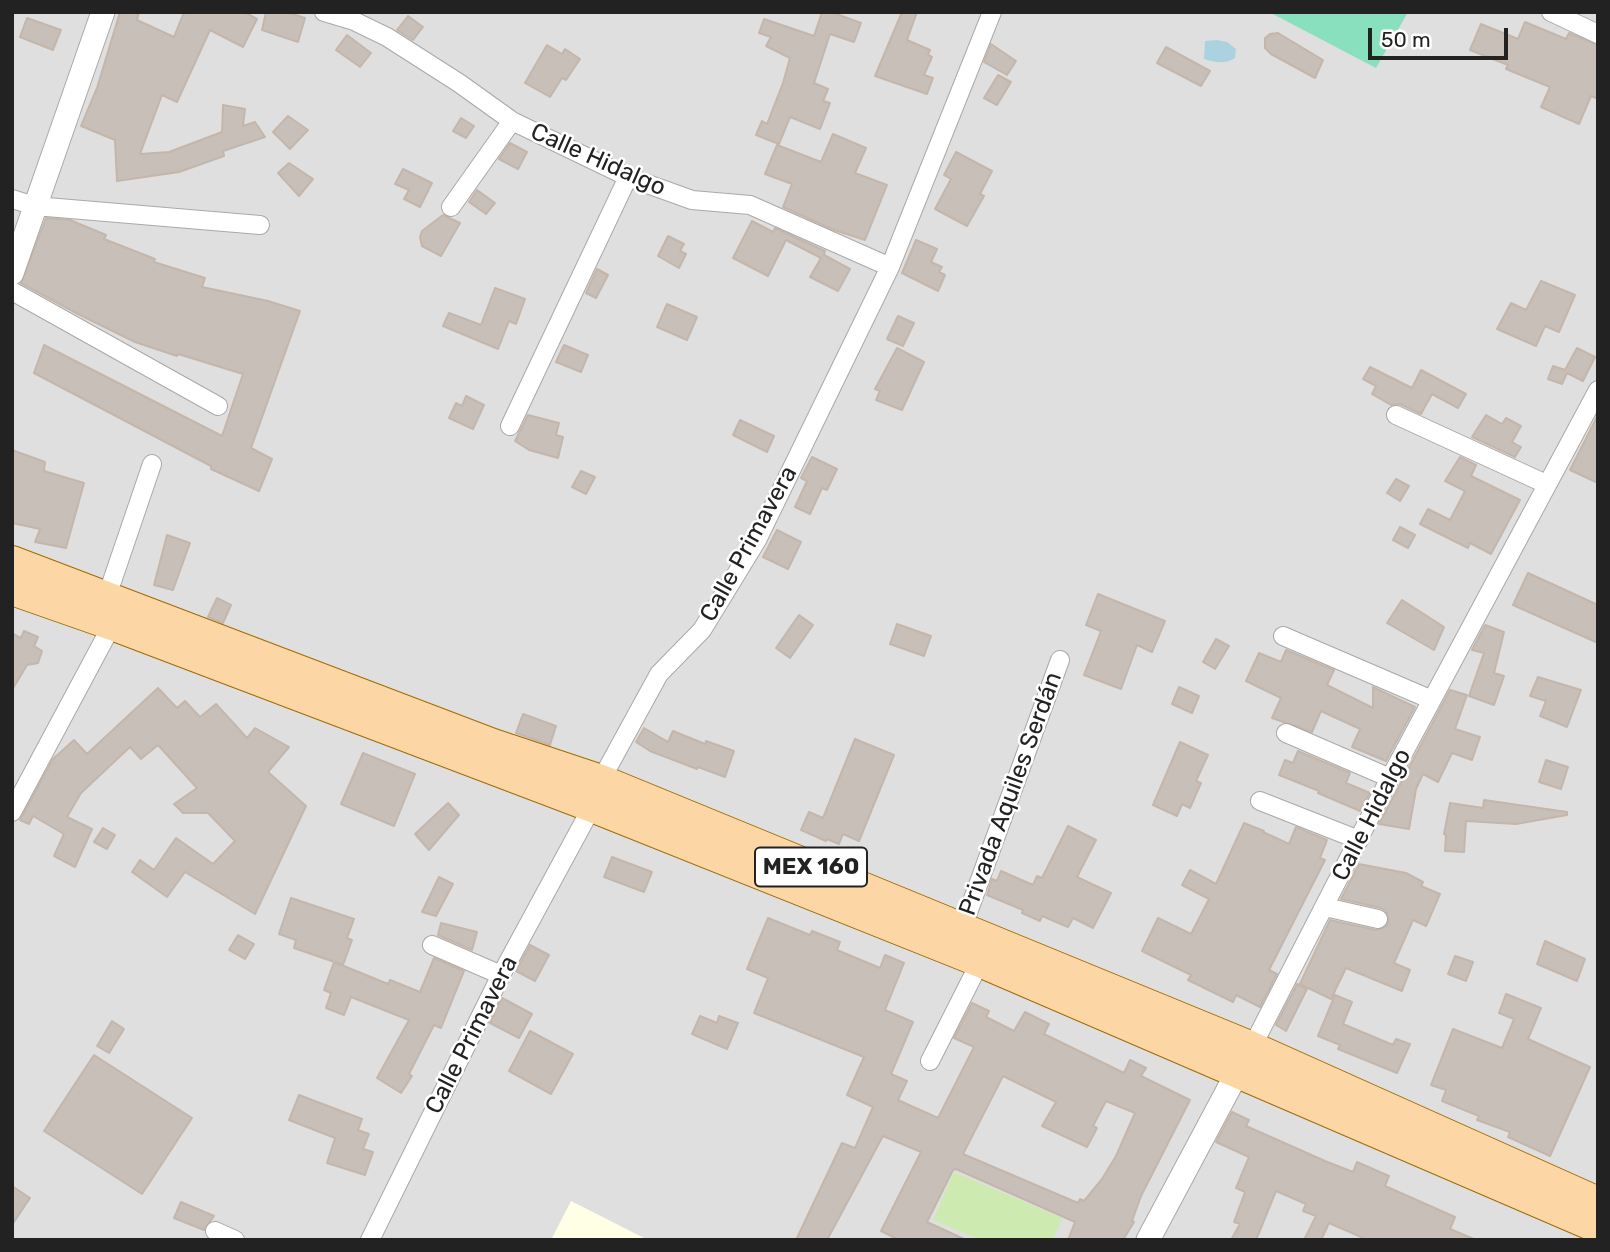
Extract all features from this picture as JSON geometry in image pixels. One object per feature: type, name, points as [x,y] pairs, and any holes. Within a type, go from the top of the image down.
[{"type":"main road","name":"MEX 160","points":[[12,561],[109,610],[962,929],[1043,975],[1598,1202]]},
{"type":"main road","name":"MEX 160","points":[[12,590],[109,610]]},
{"type":"main road","name":"MEX 160","points":[[596,794],[980,962],[1043,975]]},
{"type":"main road","name":"MEX 160","points":[[1245,1059],[1598,1228]]},
{"type":"street","points":[[12,273],[103,12]]},
{"type":"street","name":"Calle Hidalgo","points":[[324,12],[357,17],[512,121],[628,177],[692,200],[750,205],[890,267]]},
{"type":"street","points":[[1551,12],[1598,34]]},
{"type":"street","name":"Calle Primavera","points":[[370,1240],[501,975],[659,674],[702,630],[757,540],[890,267],[989,13]]},
{"type":"street","points":[[451,207],[512,121]]},
{"type":"street","points":[[510,426],[628,177]]},
{"type":"street","points":[[12,199],[35,206],[260,225]]},
{"type":"street","points":[[12,291],[218,406]]},
{"type":"street","name":"Calle Hidalgo","points":[[1148,1240],[1325,907],[1390,778],[1598,390]]},
{"type":"street","points":[[1396,415],[1546,484]]},
{"type":"street","points":[[12,812],[109,610],[152,464]]},
{"type":"street","points":[[1283,636],[1432,700]]},
{"type":"street","name":"Privada Aquiles Serdán","points":[[962,929],[1060,660]]},
{"type":"street","points":[[1286,733],[1390,778]]},
{"type":"street","points":[[1260,802],[1359,840]]},
{"type":"street","points":[[1325,907],[1378,919]]},
{"type":"street","points":[[432,945],[501,975]]},
{"type":"street","points":[[930,1061],[980,962]]},
{"type":"street","points":[[215,1231],[235,1240]]},
{"type":"shaded area","points":[[12,12],[1598,12],[1598,1240],[12,1240]]},
{"type":"shaded area","points":[[571,1201],[648,1240],[551,1240]]},
{"type":"green space","points":[[1269,12],[1408,12],[1376,68]]},
{"type":"green space","points":[[954,1172],[1062,1218],[1053,1240],[980,1240],[933,1220]]},
{"type":"water","points":[[1205,41],[1227,42],[1236,49],[1235,58],[1223,62],[1204,59]]},
{"type":"building","points":[[120,12],[139,12],[137,20],[174,37],[184,12],[244,12],[257,19],[243,47],[210,30],[177,102],[162,95],[140,154],[169,152],[222,132],[223,105],[245,109],[243,126],[255,122],[265,137],[223,151],[224,156],[179,172],[117,181],[115,140],[81,126],[97,88]]},
{"type":"building","points":[[266,12],[286,12],[305,18],[298,42],[262,30]]},
{"type":"building","points":[[822,12],[831,12],[861,23],[854,42],[830,34],[814,83],[828,89],[823,101],[830,103],[820,129],[790,117],[779,144],[756,135],[762,121],[767,124],[790,58],[766,46],[771,37],[759,33],[764,19],[814,36]]},
{"type":"building","points":[[902,12],[917,12],[907,40],[930,50],[928,55],[932,57],[924,75],[933,78],[927,94],[875,76]]},
{"type":"building","points":[[408,16],[423,27],[413,40],[397,30]]},
{"type":"building","points":[[27,18],[61,30],[53,50],[20,37]]},
{"type":"building","points":[[1525,22],[1566,39],[1569,33],[1598,45],[1598,99],[1591,96],[1579,124],[1541,107],[1550,87],[1506,69],[1508,65],[1470,50],[1481,24],[1518,39]]},
{"type":"building","points":[[1278,33],[1323,60],[1315,78],[1265,48],[1265,38]]},
{"type":"building","points":[[347,35],[371,53],[360,67],[336,50]]},
{"type":"building","points":[[991,44],[1016,61],[1007,75],[984,62]]},
{"type":"building","points":[[547,45],[562,54],[565,49],[580,59],[566,80],[562,78],[550,97],[525,83]]},
{"type":"building","points":[[1166,47],[1210,71],[1201,86],[1157,63]]},
{"type":"building","points":[[998,75],[1011,82],[997,105],[984,98]]},
{"type":"building","points":[[288,116],[308,130],[290,149],[273,132]]},
{"type":"building","points":[[461,118],[474,126],[466,138],[453,131]]},
{"type":"building","points":[[833,134],[866,148],[855,173],[887,185],[865,240],[834,230],[783,207],[792,184],[765,174],[777,145],[821,162]]},
{"type":"building","points":[[510,143],[527,152],[518,169],[499,159]]},
{"type":"building","points":[[956,152],[992,171],[980,194],[984,196],[967,226],[935,209],[951,179],[944,175]]},
{"type":"building","points":[[289,163],[313,179],[299,196],[278,173]]},
{"type":"building","points":[[403,169],[432,183],[420,207],[404,199],[409,190],[395,184]]},
{"type":"building","points":[[477,190],[495,203],[486,214],[469,202]]},
{"type":"building","points":[[443,215],[460,223],[441,256],[422,246],[420,237],[422,231]]},
{"type":"building","points":[[46,218],[70,220],[106,235],[104,239],[155,259],[154,262],[205,278],[202,287],[268,301],[300,311],[251,448],[272,459],[259,491],[211,469],[211,466],[34,373],[44,345],[222,436],[243,374],[135,342],[21,283]]},
{"type":"building","points":[[752,221],[773,232],[775,228],[825,251],[824,255],[850,269],[838,291],[810,277],[821,258],[786,240],[768,276],[733,258]]},
{"type":"building","points":[[668,236],[684,244],[680,251],[686,254],[679,268],[658,256]]},
{"type":"building","points":[[916,240],[937,249],[931,262],[942,267],[939,272],[945,275],[938,291],[902,273]]},
{"type":"building","points":[[597,269],[608,275],[596,298],[586,293]]},
{"type":"building","points":[[1541,281],[1575,295],[1559,332],[1545,326],[1536,346],[1497,329],[1511,303],[1526,310]]},
{"type":"building","points":[[495,288],[525,299],[516,324],[509,321],[498,349],[443,326],[449,313],[481,325]]},
{"type":"building","points":[[667,304],[697,317],[687,340],[657,327]]},
{"type":"building","points":[[898,316],[914,323],[903,346],[887,339]]},
{"type":"building","points":[[564,345],[588,355],[581,372],[556,362]]},
{"type":"building","points":[[897,348],[924,362],[902,410],[876,400],[880,391],[875,389]]},
{"type":"building","points":[[1577,348],[1595,357],[1583,381],[1567,373],[1562,384],[1548,379],[1553,366],[1565,370]]},
{"type":"building","points":[[1370,367],[1412,388],[1421,370],[1466,394],[1458,408],[1432,394],[1421,414],[1400,404],[1391,405],[1372,394],[1376,386],[1363,379]]},
{"type":"building","points":[[466,396],[484,405],[473,429],[449,418],[456,403],[462,406]]},
{"type":"building","points":[[528,415],[559,423],[556,435],[563,437],[558,458],[529,450],[515,441]]},
{"type":"building","points":[[1486,415],[1502,424],[1506,418],[1521,426],[1512,442],[1521,447],[1515,457],[1472,437]]},
{"type":"building","points":[[1598,415],[1598,483],[1570,470]]},
{"type":"building","points":[[740,420],[774,436],[767,452],[733,435]]},
{"type":"building","points":[[12,450],[45,462],[44,471],[84,483],[66,548],[35,542],[40,529],[12,523]]},
{"type":"building","points":[[812,457],[837,469],[827,490],[822,488],[810,514],[795,507],[807,481],[801,478]]},
{"type":"building","points":[[1460,457],[1476,465],[1471,476],[1520,500],[1491,554],[1470,543],[1468,548],[1420,524],[1428,509],[1450,520],[1465,491],[1445,481]]},
{"type":"building","points":[[581,471],[595,477],[586,494],[572,487]]},
{"type":"building","points":[[1396,479],[1409,486],[1400,501],[1387,493]]},
{"type":"building","points":[[1400,527],[1415,535],[1408,548],[1393,540]]},
{"type":"building","points":[[777,530],[801,542],[788,569],[763,557]]},
{"type":"building","points":[[167,535],[190,543],[173,590],[154,585]]},
{"type":"building","points":[[1528,573],[1598,605],[1598,643],[1513,605]]},
{"type":"building","points":[[1098,594],[1165,621],[1152,652],[1137,645],[1121,689],[1084,675],[1101,631],[1086,625]]},
{"type":"building","points":[[217,598],[231,605],[223,623],[208,617]]},
{"type":"building","points":[[1402,600],[1444,627],[1434,650],[1387,623]]},
{"type":"building","points":[[799,615],[813,625],[790,658],[776,648]]},
{"type":"building","points":[[897,624],[931,636],[924,656],[890,644]]},
{"type":"building","points":[[1485,625],[1504,632],[1494,673],[1504,676],[1494,705],[1469,696],[1484,653],[1472,650]]},
{"type":"building","points":[[24,631],[38,637],[34,646],[42,651],[38,663],[27,665],[12,690],[12,633],[21,638]]},
{"type":"building","points":[[1216,639],[1229,646],[1215,669],[1203,662]]},
{"type":"building","points":[[1286,650],[1334,670],[1327,685],[1373,708],[1373,687],[1415,707],[1386,761],[1352,747],[1360,729],[1321,711],[1312,732],[1272,718],[1281,698],[1246,681],[1259,653],[1281,662]]},
{"type":"building","points":[[1538,677],[1581,690],[1567,727],[1540,716],[1546,701],[1530,696]]},
{"type":"building","points":[[1179,687],[1199,696],[1192,713],[1172,704]]},
{"type":"building","points":[[158,688],[177,708],[185,701],[200,717],[216,704],[247,738],[255,728],[289,747],[268,772],[306,806],[255,914],[185,872],[167,897],[132,872],[140,860],[154,870],[176,838],[213,864],[235,841],[208,813],[183,813],[174,804],[197,788],[158,745],[141,759],[130,747],[81,793],[67,817],[92,829],[75,867],[54,856],[64,834],[33,816],[29,824],[20,820],[53,759],[74,740],[87,754]]},
{"type":"building","points":[[1450,690],[1467,695],[1455,729],[1480,737],[1472,760],[1452,753],[1438,782],[1423,774],[1416,789],[1409,829],[1379,824]]},
{"type":"building","points":[[523,714],[556,726],[550,745],[516,733]]},
{"type":"building","points":[[644,728],[668,742],[673,731],[705,744],[706,741],[734,751],[725,777],[650,751],[636,742]]},
{"type":"building","points":[[855,739],[894,755],[859,841],[843,834],[839,844],[801,830],[809,812],[823,818]]},
{"type":"building","points":[[1180,742],[1208,755],[1196,781],[1201,783],[1190,808],[1182,804],[1177,816],[1153,805]]},
{"type":"building","points":[[1298,751],[1350,773],[1346,783],[1370,793],[1360,811],[1279,775],[1285,760],[1293,763]]},
{"type":"building","points":[[363,753],[415,774],[394,826],[341,804]]},
{"type":"building","points":[[1546,760],[1568,767],[1561,789],[1539,782]]},
{"type":"building","points":[[1484,800],[1567,812],[1567,815],[1516,824],[1466,821],[1464,852],[1445,851],[1444,834],[1450,803],[1483,808]]},
{"type":"building","points":[[448,803],[459,815],[429,850],[415,834]]},
{"type":"building","points":[[1244,823],[1289,844],[1296,827],[1327,840],[1320,858],[1325,860],[1269,970],[1277,974],[1260,1007],[1236,995],[1233,1002],[1188,980],[1191,975],[1142,951],[1158,918],[1191,934],[1209,899],[1182,885],[1190,870],[1216,884]]},
{"type":"building","points":[[1068,826],[1096,840],[1077,877],[1111,893],[1093,928],[1073,918],[1068,927],[1042,916],[1040,921],[1022,913],[1023,910],[987,895],[992,879],[997,881],[1001,871],[1033,885],[1037,876],[1042,878]]},
{"type":"building","points":[[103,828],[115,835],[107,849],[94,842]]},
{"type":"building","points":[[612,857],[652,872],[644,892],[604,877]]},
{"type":"building","points":[[1359,864],[1406,873],[1423,882],[1421,886],[1440,894],[1426,926],[1413,920],[1394,963],[1410,970],[1402,991],[1346,968],[1331,999],[1300,984],[1330,920],[1376,930],[1386,927],[1389,921],[1386,911],[1381,908],[1341,899]]},
{"type":"building","points":[[439,877],[453,884],[436,916],[422,912]]},
{"type":"building","points":[[291,898],[354,919],[347,938],[352,940],[343,965],[294,948],[296,940],[279,934]]},
{"type":"building","points":[[768,918],[810,935],[812,931],[840,942],[837,950],[880,968],[885,955],[904,963],[885,1010],[913,1022],[891,1074],[907,1081],[898,1100],[938,1118],[974,1047],[954,1038],[972,1003],[989,1011],[986,1017],[1014,1031],[1025,1012],[1049,1024],[1044,1034],[1124,1073],[1130,1060],[1146,1068],[1141,1076],[1190,1100],[1141,1196],[1132,1221],[1134,1222],[1123,1240],[1068,1240],[1075,1222],[956,1169],[953,1170],[927,1222],[966,1240],[899,1240],[881,1231],[921,1152],[883,1136],[827,1240],[796,1240],[842,1143],[855,1148],[873,1107],[847,1095],[864,1057],[754,1013],[768,978],[747,969]],"holes":[[[1003,1076],[1056,1102],[1042,1126],[1087,1147],[1097,1128],[1093,1126],[1106,1101],[1135,1113],[1116,1156],[1084,1201],[1080,1199],[1078,1203],[963,1154]]]},
{"type":"building","points":[[441,923],[477,932],[472,950],[438,935]]},
{"type":"building","points":[[238,935],[254,944],[245,959],[229,950]]},
{"type":"building","points":[[1545,941],[1585,959],[1577,981],[1537,964]]},
{"type":"building","points":[[530,945],[549,955],[535,981],[516,971]]},
{"type":"building","points":[[1455,956],[1473,962],[1466,981],[1448,974]]},
{"type":"building","points":[[434,958],[464,971],[441,1028],[434,1025],[409,1074],[412,1076],[401,1093],[377,1078],[409,1020],[351,997],[344,1015],[326,1008],[331,993],[324,990],[334,962],[388,984],[390,980],[420,992]]},
{"type":"building","points":[[1297,984],[1307,989],[1286,1031],[1276,1025]]},
{"type":"building","points":[[1506,994],[1541,1008],[1528,1039],[1590,1067],[1550,1156],[1508,1137],[1510,1132],[1477,1120],[1479,1116],[1442,1101],[1446,1090],[1431,1085],[1453,1029],[1502,1048],[1514,1019],[1499,1013]]},
{"type":"building","points":[[1335,995],[1352,1002],[1343,1024],[1393,1045],[1396,1039],[1410,1044],[1397,1073],[1338,1049],[1340,1045],[1318,1036]]},
{"type":"building","points":[[502,998],[532,1014],[519,1038],[490,1023]]},
{"type":"building","points":[[700,1016],[717,1023],[719,1016],[738,1023],[727,1049],[692,1034]]},
{"type":"building","points":[[112,1021],[124,1029],[109,1053],[97,1046]]},
{"type":"building","points":[[530,1031],[573,1054],[551,1094],[509,1071]]},
{"type":"building","points":[[94,1055],[192,1118],[142,1194],[44,1131]]},
{"type":"building","points":[[299,1095],[362,1119],[358,1130],[369,1134],[363,1149],[373,1152],[365,1175],[327,1163],[335,1138],[289,1120]]},
{"type":"building","points":[[1232,1112],[1249,1120],[1246,1126],[1325,1161],[1353,1172],[1357,1162],[1389,1176],[1385,1186],[1455,1217],[1450,1229],[1476,1240],[1368,1240],[1329,1223],[1321,1240],[1304,1240],[1316,1216],[1303,1211],[1306,1204],[1276,1191],[1256,1240],[1231,1240],[1240,1224],[1234,1222],[1245,1192],[1236,1188],[1249,1157],[1216,1142]]},
{"type":"building","points":[[12,1186],[30,1198],[12,1225]]},
{"type":"building","points":[[181,1202],[214,1216],[204,1230],[174,1218]]}]
